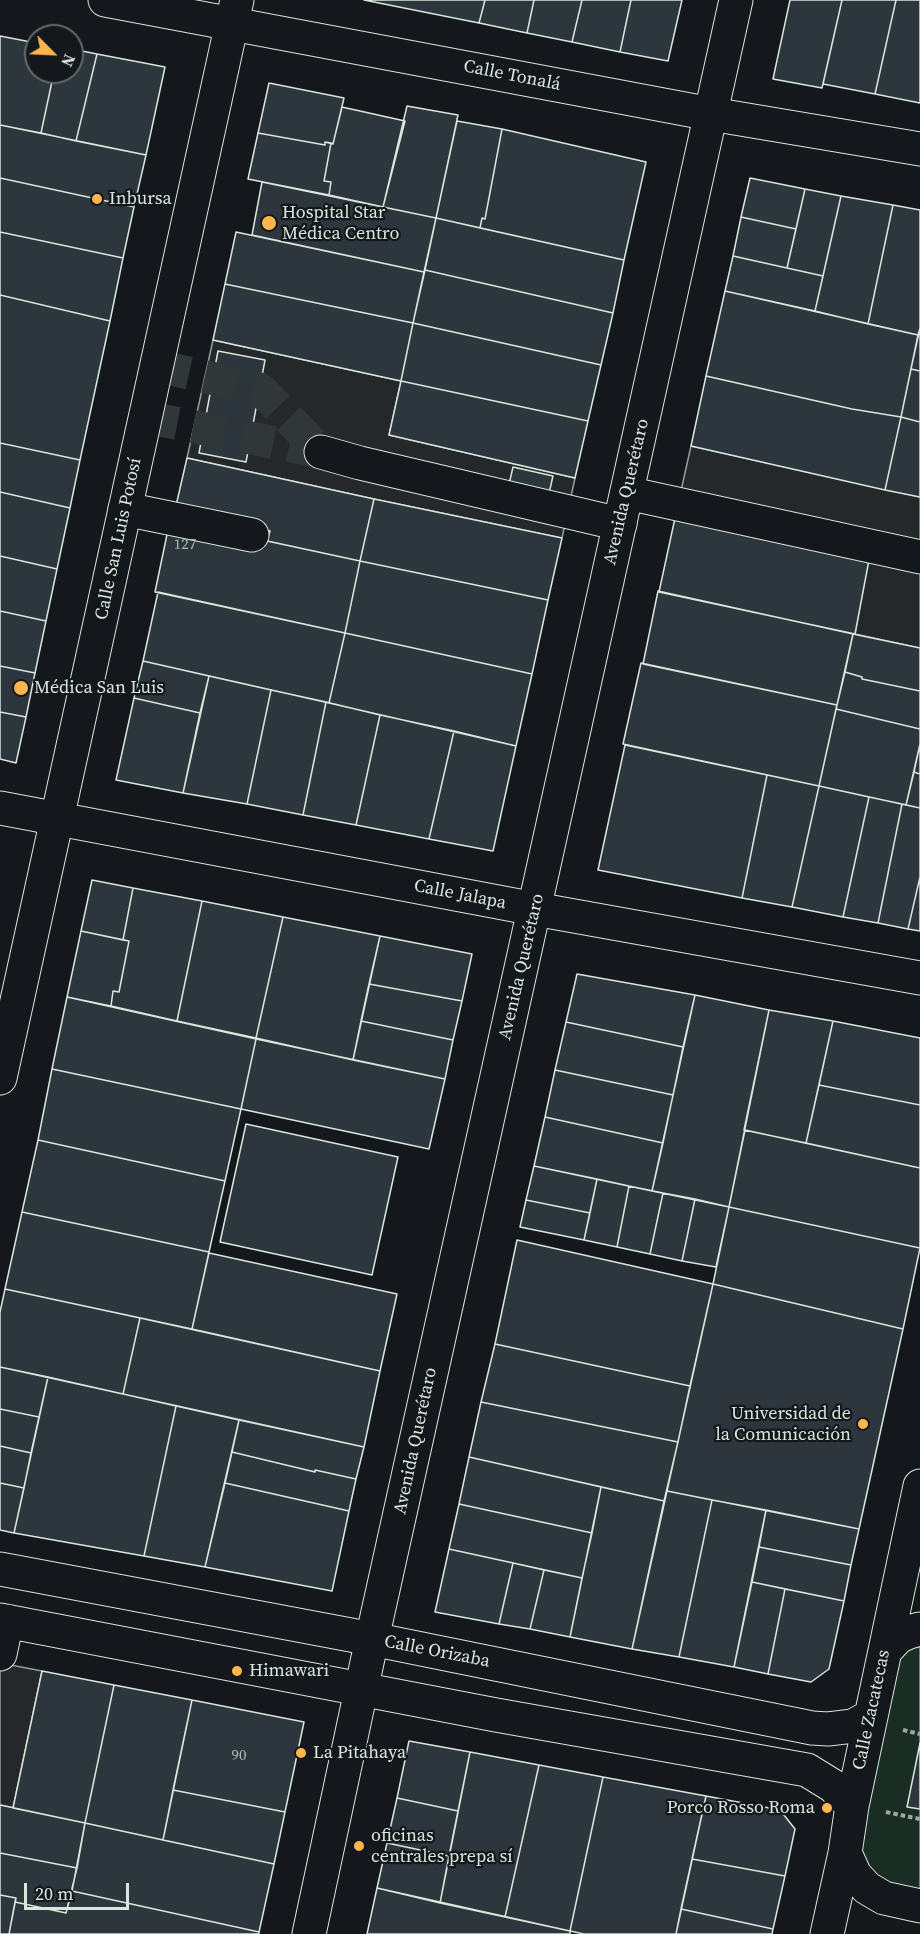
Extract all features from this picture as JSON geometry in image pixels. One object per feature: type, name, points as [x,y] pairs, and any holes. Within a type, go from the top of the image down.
[{"type":"street","name":"Calle Tonalá","points":[[105,0],[235,12],[711,114],[920,150]]},
{"type":"street","name":"Avenida Querétaro","points":[[309,1934],[372,1639],[736,0]]},
{"type":"street","name":"Calle San Luis Potosí","points":[[0,1078],[235,12]]},
{"type":"street","points":[[321,452],[620,524]]},
{"type":"street","points":[[627,493],[920,557]]},
{"type":"street","points":[[125,509],[252,535]]},
{"type":"street","name":"Calle Jalapa","points":[[0,808],[535,909],[920,978]]},
{"type":"street","name":"Calle Zacatecas","points":[[827,1934],[846,1853],[867,1809],[885,1722],[885,1651],[920,1486]]},
{"type":"street","name":"Calle Orizaba","points":[[0,1569],[372,1639],[812,1728],[828,1729],[885,1722]]},
{"type":"street","points":[[0,1654],[4,1620],[362,1690],[807,1770],[867,1809]]},
{"type":"street","points":[[885,1651],[898,1637],[920,1629]]},
{"type":"street","points":[[846,1853],[855,1875],[867,1888],[884,1898],[920,1906]]},
{"type":"path","points":[[885,1722],[920,1734]]},
{"type":"path","points":[[867,1809],[920,1819]]},
{"type":"green space","points":[[920,1629],[920,1906],[867,1888],[852,1806],[885,1651]]},
{"type":"shaded area","points":[[213,340],[401,381],[389,435],[575,478],[562,538],[187,458]]},
{"type":"shaded area","points":[[691,446],[920,497],[920,648],[855,634],[868,560],[678,504]]},
{"type":"shaded area","points":[[0,1663],[42,1671],[13,1808],[0,1805]]},
{"type":"building","points":[[364,0],[485,0],[479,23]]},
{"type":"building","points":[[485,0],[534,0],[527,33],[479,23]]},
{"type":"building","points":[[534,0],[582,0],[572,42],[527,33]]},
{"type":"building","points":[[582,0],[631,0],[620,52],[572,42]]},
{"type":"building","points":[[631,0],[682,0],[668,61],[620,52]]},
{"type":"building","points":[[790,0],[842,0],[822,88],[773,79]]},
{"type":"building","points":[[842,0],[896,0],[875,94],[823,84]]},
{"type":"building","points":[[896,0],[920,0],[920,103],[875,94]]},
{"type":"building","points":[[0,36],[24,41],[24,84],[51,84],[41,133],[0,125]]},
{"type":"building","points":[[84,51],[97,54],[76,141],[41,133],[51,84],[84,84]]},
{"type":"building","points":[[97,54],[165,67],[146,155],[76,141]]},
{"type":"building","points":[[269,83],[344,98],[333,144],[325,142],[325,145],[258,133]]},
{"type":"building","points":[[407,106],[458,115],[436,218],[383,207]]},
{"type":"building","points":[[342,107],[405,121],[383,207],[329,195],[331,182],[324,181],[331,143],[333,144]]},
{"type":"building","points":[[457,121],[502,129],[485,219],[482,218],[480,228],[436,218]]},
{"type":"building","points":[[0,125],[146,155],[134,207],[0,178]]},
{"type":"building","points":[[502,129],[646,162],[624,260],[480,228],[482,218],[485,219]]},
{"type":"building","points":[[258,133],[325,145],[325,142],[331,143],[324,181],[331,182],[329,195],[248,179]]},
{"type":"building","points":[[0,178],[134,207],[123,258],[0,232]]},
{"type":"building","points":[[750,178],[805,189],[796,229],[741,217]]},
{"type":"building","points":[[262,182],[436,218],[424,272],[252,235]]},
{"type":"building","points":[[805,189],[841,196],[823,276],[787,268]]},
{"type":"building","points":[[841,196],[893,205],[868,324],[815,311]]},
{"type":"building","points":[[893,205],[920,210],[920,328],[918,335],[868,324]]},
{"type":"building","points":[[741,217],[796,229],[787,268],[733,256]]},
{"type":"building","points":[[436,218],[624,260],[613,313],[425,270]]},
{"type":"building","points":[[0,232],[123,258],[110,321],[0,295]]},
{"type":"building","points":[[236,232],[424,272],[413,323],[225,284]]},
{"type":"building","points":[[733,256],[823,276],[815,311],[725,291]]},
{"type":"building","points":[[425,270],[613,313],[601,365],[413,323]]},
{"type":"building","points":[[225,284],[413,323],[401,381],[213,340]]},
{"type":"building","points":[[725,291],[918,335],[901,417],[852,409],[706,376]]},
{"type":"building","points":[[0,295],[110,321],[80,460],[0,443]]},
{"type":"building","points":[[413,323],[601,365],[588,421],[401,381]]},
{"type":"building","points":[[920,328],[920,371],[911,369]]},
{"type":"building","points":[[218,351],[265,360],[246,462],[199,453]]},
{"type":"building","points":[[911,369],[920,371],[920,422],[901,417]]},
{"type":"building","points":[[706,376],[852,409],[901,417],[885,490],[691,446]]},
{"type":"building","points":[[401,381],[588,421],[575,478],[389,435]]},
{"type":"building","points":[[901,417],[920,422],[920,497],[885,490]]},
{"type":"building","points":[[0,443],[80,460],[70,508],[0,492]]},
{"type":"building","points":[[187,458],[374,499],[360,561],[267,541],[270,531],[175,510]]},
{"type":"building","points":[[513,467],[553,476],[547,502],[507,493]]},
{"type":"building","points":[[0,492],[70,508],[57,569],[0,556]]},
{"type":"building","points":[[374,499],[562,538],[548,600],[360,561]]},
{"type":"building","points":[[675,518],[869,560],[855,634],[659,592]]},
{"type":"building","points":[[170,520],[360,561],[345,633],[155,592]]},
{"type":"building","points":[[0,556],[57,569],[46,621],[0,611]]},
{"type":"building","points":[[360,561],[548,600],[532,674],[345,633]]},
{"type":"building","points":[[658,591],[853,634],[837,705],[643,664]]},
{"type":"building","points":[[158,592],[345,633],[329,703],[143,661]]},
{"type":"building","points":[[0,611],[46,621],[35,673],[0,666]]},
{"type":"building","points":[[345,633],[532,674],[516,746],[329,703]]},
{"type":"building","points":[[853,634],[920,648],[920,691],[862,679],[862,677],[845,672]]},
{"type":"building","points":[[143,661],[209,676],[200,713],[134,698]]},
{"type":"building","points":[[641,663],[837,705],[819,786],[623,744]]},
{"type":"building","points":[[0,666],[35,673],[26,717],[0,712]]},
{"type":"building","points":[[845,672],[862,677],[862,679],[920,691],[920,729],[836,709]]},
{"type":"building","points":[[209,676],[271,690],[247,804],[183,793]]},
{"type":"building","points":[[271,690],[326,702],[303,815],[247,804]]},
{"type":"building","points":[[134,698],[200,713],[183,793],[116,780]]},
{"type":"building","points":[[326,702],[380,715],[356,825],[303,815]]},
{"type":"building","points":[[836,709],[920,729],[920,744],[906,805],[819,786]]},
{"type":"building","points":[[0,712],[26,717],[16,763],[0,759]]},
{"type":"building","points":[[380,715],[454,731],[429,839],[356,825]]},
{"type":"building","points":[[454,731],[516,746],[493,851],[429,839]]},
{"type":"building","points":[[920,744],[920,774],[914,772]]},
{"type":"building","points":[[625,745],[767,775],[742,898],[598,870]]},
{"type":"building","points":[[914,772],[920,774],[920,808],[906,805]]},
{"type":"building","points":[[767,775],[819,786],[792,907],[742,898]]},
{"type":"building","points":[[819,786],[869,797],[843,917],[792,907]]},
{"type":"building","points":[[869,797],[902,804],[878,923],[843,917]]},
{"type":"building","points":[[902,804],[920,808],[920,877],[908,929],[878,923]]},
{"type":"building","points":[[920,877],[920,931],[908,929]]},
{"type":"building","points":[[92,880],[133,888],[123,940],[81,931]]},
{"type":"building","points":[[133,888],[202,901],[177,1021],[111,1006],[113,991],[119,992],[129,941],[123,940]]},
{"type":"building","points":[[202,901],[283,917],[256,1038],[177,1021]]},
{"type":"building","points":[[283,917],[380,936],[353,1060],[256,1038]]},
{"type":"building","points":[[81,931],[129,941],[119,992],[113,991],[111,1006],[67,997]]},
{"type":"building","points":[[380,936],[472,954],[462,1001],[369,984]]},
{"type":"building","points":[[577,974],[695,995],[683,1047],[566,1022]]},
{"type":"building","points":[[369,984],[462,1001],[453,1040],[361,1021]]},
{"type":"building","points":[[695,995],[769,1010],[729,1207],[652,1191]]},
{"type":"building","points":[[67,997],[256,1039],[241,1109],[52,1069]]},
{"type":"building","points":[[769,1010],[833,1021],[806,1143],[744,1130]]},
{"type":"building","points":[[361,1021],[453,1040],[445,1079],[353,1060]]},
{"type":"building","points":[[833,1021],[920,1038],[920,1105],[819,1085]]},
{"type":"building","points":[[566,1022],[683,1047],[673,1095],[555,1070]]},
{"type":"building","points":[[256,1039],[445,1079],[429,1149],[241,1109]]},
{"type":"building","points":[[52,1069],[241,1109],[225,1181],[38,1140]]},
{"type":"building","points":[[555,1070],[673,1095],[663,1143],[545,1117]]},
{"type":"building","points":[[819,1085],[920,1105],[920,1168],[806,1143]]},
{"type":"building","points":[[545,1117],[663,1143],[652,1191],[534,1166]]},
{"type":"building","points":[[246,1124],[398,1157],[372,1275],[220,1242]]},
{"type":"building","points":[[745,1130],[920,1168],[920,1248],[729,1207]]},
{"type":"building","points":[[38,1140],[225,1181],[209,1252],[22,1212]]},
{"type":"building","points":[[534,1166],[597,1179],[590,1213],[526,1200]]},
{"type":"building","points":[[597,1179],[629,1186],[617,1247],[584,1240]]},
{"type":"building","points":[[629,1186],[663,1193],[650,1254],[617,1247]]},
{"type":"building","points":[[663,1193],[695,1199],[682,1261],[650,1254]]},
{"type":"building","points":[[695,1199],[729,1207],[716,1267],[682,1261]]},
{"type":"building","points":[[526,1200],[590,1213],[584,1240],[520,1227]]},
{"type":"building","points":[[729,1207],[920,1248],[903,1329],[713,1284]]},
{"type":"building","points":[[22,1212],[209,1252],[192,1329],[5,1289]]},
{"type":"building","points":[[517,1240],[713,1284],[690,1386],[495,1344]]},
{"type":"building","points":[[209,1253],[397,1294],[380,1371],[192,1329]]},
{"type":"building","points":[[713,1284],[903,1329],[859,1529],[667,1491]]},
{"type":"building","points":[[5,1289],[140,1318],[123,1394],[0,1367],[0,1312]]},
{"type":"building","points":[[140,1318],[380,1371],[364,1447],[123,1394]]},
{"type":"building","points":[[495,1344],[690,1386],[678,1442],[481,1402]]},
{"type":"building","points":[[0,1367],[48,1377],[39,1417],[0,1409]]},
{"type":"building","points":[[48,1377],[176,1406],[144,1556],[14,1533]]},
{"type":"building","points":[[481,1402],[678,1442],[664,1501],[469,1457]]},
{"type":"building","points":[[176,1406],[239,1420],[205,1567],[144,1556]]},
{"type":"building","points":[[0,1409],[39,1417],[31,1453],[0,1446]]},
{"type":"building","points":[[239,1420],[364,1447],[356,1479],[315,1470],[315,1472],[232,1452]]},
{"type":"building","points":[[0,1446],[31,1453],[24,1488],[0,1483]]},
{"type":"building","points":[[232,1452],[315,1472],[315,1470],[356,1479],[349,1511],[225,1483]]},
{"type":"building","points":[[469,1457],[601,1487],[592,1533],[459,1504]]},
{"type":"building","points":[[0,1483],[24,1488],[14,1533],[0,1530]]},
{"type":"building","points":[[225,1483],[349,1511],[332,1591],[205,1567]]},
{"type":"building","points":[[601,1487],[664,1501],[632,1649],[570,1637]]},
{"type":"building","points":[[667,1491],[712,1500],[679,1657],[632,1649]]},
{"type":"building","points":[[712,1500],[766,1510],[734,1667],[679,1657]]},
{"type":"building","points":[[459,1504],[592,1533],[582,1578],[449,1549]]},
{"type":"building","points":[[766,1510],[859,1529],[851,1565],[759,1547]]},
{"type":"building","points":[[759,1547],[851,1565],[844,1601],[752,1582]]},
{"type":"building","points":[[449,1549],[513,1563],[499,1624],[435,1612]]},
{"type":"building","points":[[513,1563],[544,1570],[530,1629],[499,1624]]},
{"type":"building","points":[[544,1570],[582,1578],[570,1637],[530,1629]]},
{"type":"building","points":[[752,1582],[785,1589],[768,1674],[734,1667]]},
{"type":"building","points":[[785,1589],[844,1601],[829,1669],[811,1682],[768,1674]]},
{"type":"building","points":[[42,1671],[114,1685],[85,1823],[13,1808]]},
{"type":"building","points":[[114,1685],[192,1700],[163,1840],[85,1823]]},
{"type":"building","points":[[192,1700],[304,1722],[285,1812],[173,1790]]},
{"type":"building","points":[[409,1741],[470,1752],[458,1811],[397,1798]]},
{"type":"building","points":[[920,1743],[920,1809],[907,1807]]},
{"type":"building","points":[[470,1752],[539,1765],[505,1917],[440,1903]]},
{"type":"building","points":[[539,1765],[603,1777],[570,1931],[505,1917]]},
{"type":"building","points":[[603,1777],[706,1796],[676,1934],[584,1934],[570,1931]]},
{"type":"building","points":[[173,1790],[285,1812],[274,1864],[163,1840]]},
{"type":"building","points":[[706,1796],[780,1810],[795,1829],[785,1876],[692,1859]]},
{"type":"building","points":[[397,1798],[458,1811],[449,1856],[387,1843]]},
{"type":"building","points":[[0,1805],[85,1823],[77,1868],[0,1853]]},
{"type":"building","points":[[85,1823],[274,1864],[259,1932],[72,1891]]},
{"type":"building","points":[[387,1843],[449,1856],[440,1903],[377,1888]]},
{"type":"building","points":[[0,1853],[77,1868],[66,1913],[15,1902],[16,1898],[0,1895]]},
{"type":"building","points":[[692,1859],[785,1876],[773,1929],[681,1909]]},
{"type":"building","points":[[377,1888],[570,1931],[570,1934],[367,1934]]},
{"type":"building","points":[[72,1891],[259,1932],[259,1934],[9,1934],[15,1902],[66,1913]]},
{"type":"building","points":[[0,1895],[16,1898],[9,1934],[0,1934]]},
{"type":"building","points":[[681,1909],[773,1929],[772,1934],[676,1934]]},
{"type":"tunnel","points":[[157,366],[260,389],[321,452]]},
{"type":"tunnel","points":[[145,417],[321,452]]},
{"type":"place","name":"Inbursa","points":[[97,199]]},
{"type":"place","name":"Hospital Star Médica Centro","points":[[269,223]]},
{"type":"place","name":"Médica San Luis","points":[[21,688]]},
{"type":"place","name":"Universidad de la Comunicación","points":[[863,1424]]},
{"type":"place","name":"Himawari","points":[[237,1671]]},
{"type":"place","name":"La Pitahaya","points":[[301,1753]]},
{"type":"place","name":"Porco Rosso Roma","points":[[827,1808]]},
{"type":"place","name":"oficinas centrales prepa sí","points":[[359,1846]]}]
